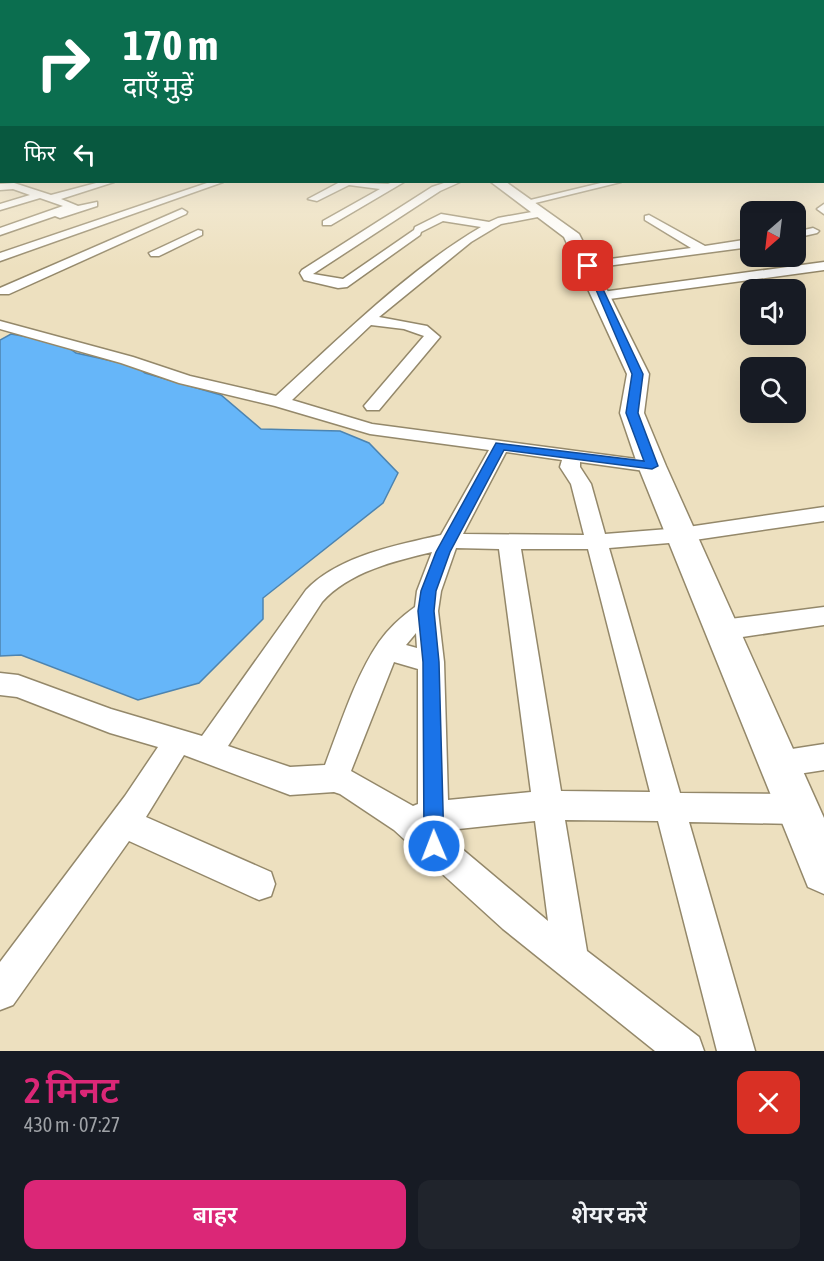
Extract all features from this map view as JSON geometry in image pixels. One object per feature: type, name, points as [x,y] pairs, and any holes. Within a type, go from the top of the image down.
[{"type":"street","points":[[52,198],[105,183]]},
{"type":"street","points":[[4,256],[215,183]]},
{"type":"street","points":[[313,199],[347,183]]},
{"type":"street","points":[[372,183],[394,184]]},
{"type":"street","points":[[452,183],[436,189],[306,273],[309,277],[338,284],[347,283],[417,231],[441,217],[490,225]]},
{"type":"street","points":[[499,183],[572,234],[588,266],[638,374],[632,413],[652,466],[824,872]]},
{"type":"street","points":[[280,402],[368,320],[467,240],[490,225],[535,207],[613,183]]},
{"type":"street","points":[[327,224],[394,184]]},
{"type":"street","points":[[0,188],[14,186],[73,206],[0,232]]},
{"type":"street","points":[[0,207],[40,195]]},
{"type":"street","points":[[69,233],[46,225],[44,222],[93,204]]},
{"type":"street","points":[[139,246],[182,212]]},
{"type":"street","points":[[649,218],[703,250]]},
{"type":"street","points":[[806,232],[813,231]]},
{"type":"street","points":[[4,291],[56,268],[198,233]]},
{"type":"street","points":[[588,266],[740,244]]},
{"type":"street","points":[[139,246],[166,259]]},
{"type":"street","points":[[4,256],[56,268]]},
{"type":"street","points":[[602,296],[824,266]]},
{"type":"street","points":[[368,320],[420,328],[428,331],[433,337],[373,406]]},
{"type":"street","points":[[0,325],[127,360],[185,380],[280,402],[369,429],[652,466]]},
{"type":"street","points":[[424,828],[431,662],[426,611],[434,573],[500,446]]},
{"type":"street","points":[[572,455],[570,467],[581,484],[736,1051]]},
{"type":"street","points":[[208,751],[314,596],[325,584],[340,575],[395,553],[449,541],[597,542],[681,535],[824,514]]},
{"type":"street","points":[[509,542],[571,961]]},
{"type":"street","points":[[334,778],[370,685],[387,650],[405,628],[426,611]]},
{"type":"street","points":[[722,630],[824,616]]},
{"type":"street","points":[[387,650],[431,662]]},
{"type":"street","points":[[0,684],[18,686],[110,721],[178,740],[290,781],[308,782],[334,778],[350,784],[424,828],[515,917],[686,1051]]},
{"type":"street","points":[[0,992],[123,822],[178,740]]},
{"type":"street","points":[[778,764],[824,757]]},
{"type":"street","points":[[424,828],[548,805],[798,809]]},
{"type":"street","points":[[123,822],[259,884]]},
{"type":"water","points":[[11,334],[62,343],[76,353],[135,366],[145,373],[221,395],[261,429],[340,431],[369,443],[398,473],[383,503],[263,598],[263,619],[199,683],[138,700],[21,655],[0,656],[0,340]]},
{"type":"route","points":[[434,846],[431,662],[426,611],[429,591],[443,552],[500,446],[652,466],[632,413],[638,374],[588,266]]}]
